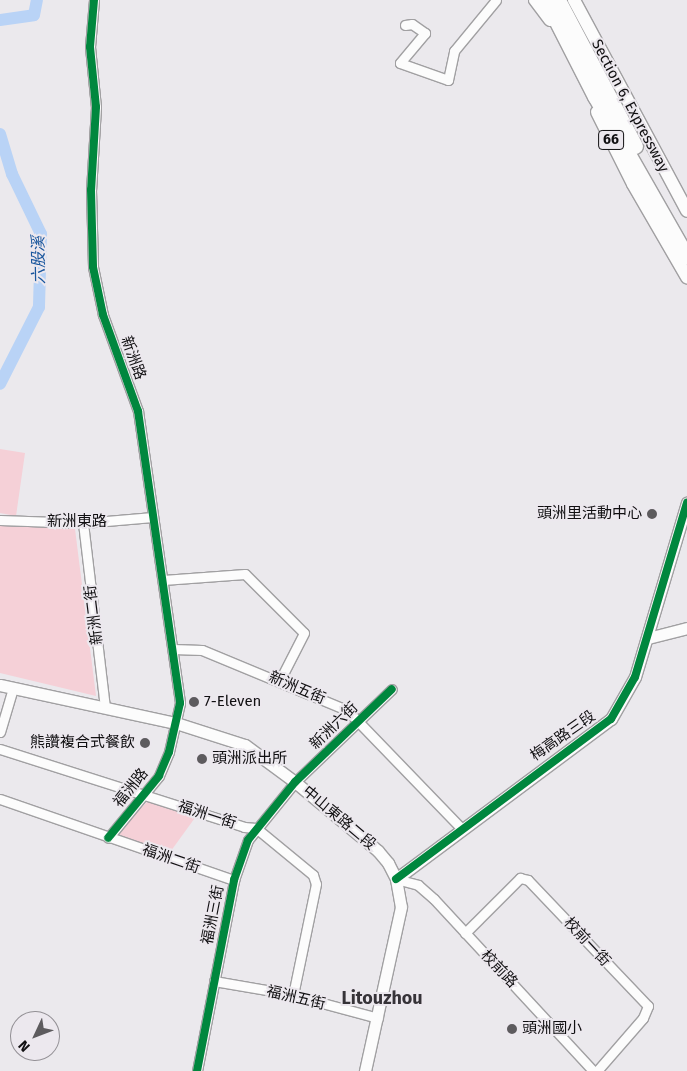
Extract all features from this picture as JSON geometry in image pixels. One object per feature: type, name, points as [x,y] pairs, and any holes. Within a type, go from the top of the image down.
[{"type":"highway","name":"66","points":[[546,0],[595,96],[687,256]]},
{"type":"highway","name":"66","points":[[558,0],[687,239]]},
{"type":"main road","points":[[535,0],[552,23]]},
{"type":"main road","name":"Section 6, Expressway","points":[[541,0],[632,184],[687,277]]},
{"type":"main road","name":"Section 6, Expressway","points":[[574,0],[687,211]]},
{"type":"main road","points":[[578,0],[581,15]]},
{"type":"main road","name":"梅高路三段","points":[[396,879],[611,719],[635,677],[687,503]]},
{"type":"main road","points":[[648,638],[687,628]]},
{"type":"main road","name":"中山東路二段","points":[[0,685],[176,723],[245,745],[295,782],[378,851],[388,863],[396,879],[401,898],[399,924],[365,1071]]},
{"type":"street","name":"新洲路","points":[[94,0],[90,47],[96,107],[91,190],[93,267],[103,315],[138,411],[180,703],[176,723]]},
{"type":"street","points":[[404,25],[412,24],[425,33],[400,63],[448,80],[454,51],[496,0]]},
{"type":"street","name":"新洲東路","points":[[0,520],[83,523],[153,517]]},
{"type":"street","name":"新洲二街","points":[[83,523],[105,707]]},
{"type":"street","points":[[163,580],[245,574],[304,632],[280,680]]},
{"type":"street","name":"新洲五街","points":[[173,650],[202,650],[338,705],[358,722],[462,829]]},
{"type":"street","points":[[0,732],[13,688]]},
{"type":"street","name":"新洲六街","points":[[295,782],[392,689]]},
{"type":"street","name":"福洲路","points":[[108,838],[144,795],[164,765],[176,723]]},
{"type":"street","name":"福洲一街","points":[[0,749],[256,828],[317,879],[293,995]]},
{"type":"street","name":"福洲三街","points":[[197,1071],[234,880],[248,840],[295,782]]},
{"type":"street","points":[[0,798],[108,838]]},
{"type":"street","name":"福洲二街","points":[[108,838],[234,880]]},
{"type":"street","name":"校前一街","points":[[465,933],[524,876],[648,1006],[643,1018],[595,1071]]},
{"type":"street","name":"校前路","points":[[396,879],[418,885],[595,1071]]},
{"type":"street","name":"福洲五街","points":[[214,981],[293,995],[378,1018]]},
{"type":"shaded area","points":[[0,449],[25,453],[16,516],[0,513]]},
{"type":"shaded area","points":[[0,524],[75,529],[96,696],[0,673]]},
{"type":"shaded area","points":[[147,802],[197,815],[168,855],[120,838],[119,831]]},
{"type":"waterway","name":"六股溪","points":[[0,20],[34,15],[37,0]]},
{"type":"waterway","name":"六股溪","points":[[0,134],[12,174],[41,234],[39,307],[0,384]]},
{"type":"cycle path","points":[[94,0],[90,47],[96,107],[91,190],[93,267],[103,315],[138,411],[180,703],[169,752],[159,776],[108,838]]},
{"type":"cycle path","points":[[396,879],[611,719],[635,677],[687,503]]},
{"type":"cycle path","points":[[197,1071],[234,880],[248,840],[295,782],[392,689]]},
{"type":"place","name":"頭洲里活動中心","points":[[652,514]]},
{"type":"place","name":"7-Eleven","points":[[194,702]]},
{"type":"place","name":"熊讚複合式餐飲","points":[[145,743]]},
{"type":"place","name":"頭洲派出所","points":[[202,759]]},
{"type":"place","name":"頭洲國小","points":[[512,1029]]},
{"type":"district","name":"Litouzhou","points":[[382,998]]}]
